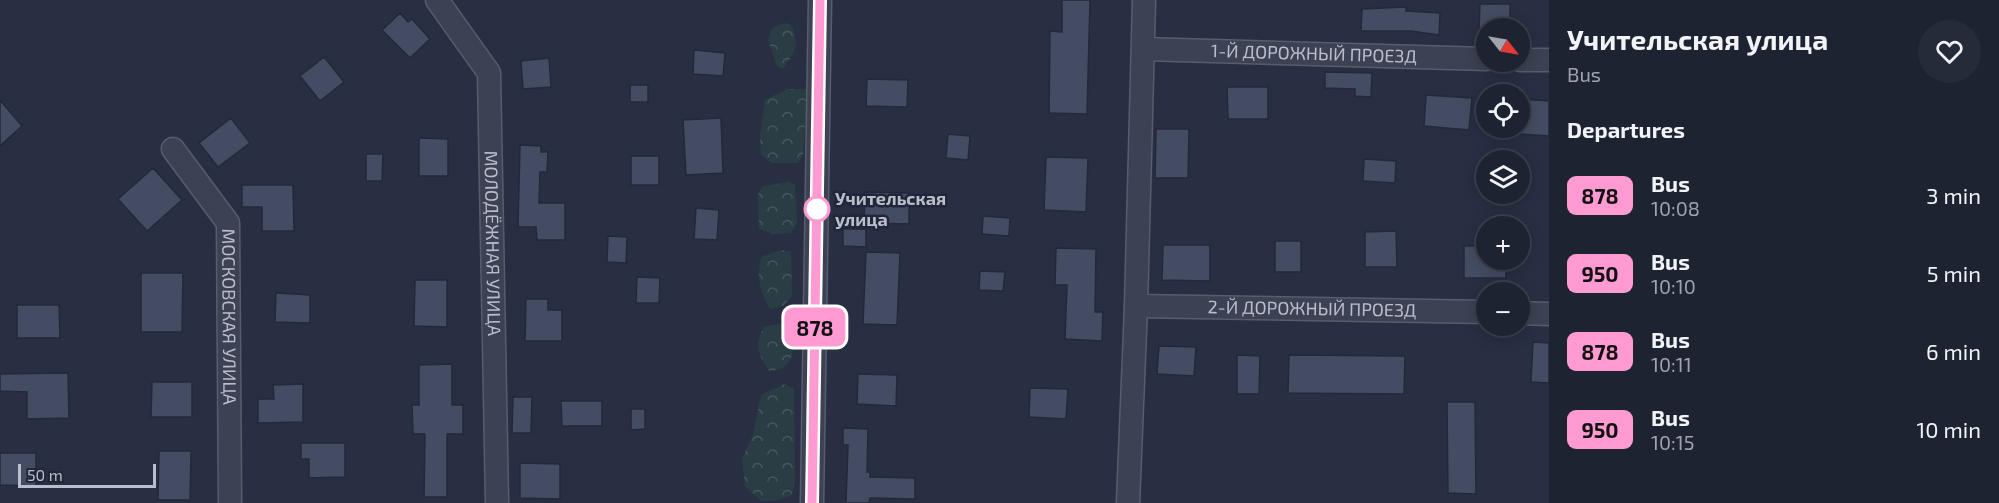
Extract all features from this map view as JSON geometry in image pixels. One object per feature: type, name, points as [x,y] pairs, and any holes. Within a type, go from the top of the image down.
[{"type":"street","name":"МОЛОДЁЖНАЯ УЛИЦА","points":[[437,0],[489,73],[497,503]]},
{"type":"street","points":[[812,503],[820,0]]},
{"type":"street","points":[[1128,503],[1137,306],[1144,0]]},
{"type":"street","name":"1-Й ДОРОЖНЫЙ ПРОЕЗД","points":[[1143,49],[1476,59]]},
{"type":"street","points":[[1530,60],[1549,60]]},
{"type":"street","name":"МОСКОВСКАЯ УЛИЦА","points":[[172,149],[228,223],[230,503]]},
{"type":"street","name":"2-Й ДОРОЖНЫЙ ПРОЕЗД","points":[[1137,306],[1476,312]]},
{"type":"street","points":[[1530,313],[1549,314]]},
{"type":"green space","points":[[785,23],[791,25],[796,43],[783,69],[777,66],[768,40],[772,28]]},
{"type":"green space","points":[[787,89],[805,89],[808,92],[803,155],[798,163],[772,163],[761,155],[760,137],[765,100]]},
{"type":"green space","points":[[789,182],[795,185],[797,223],[791,233],[774,234],[759,229],[758,195],[763,186]]},
{"type":"green space","points":[[780,250],[791,251],[792,296],[783,306],[770,309],[760,284],[761,257]]},
{"type":"green space","points":[[789,322],[793,346],[790,361],[785,366],[769,371],[759,350],[761,334],[764,327]]},
{"type":"green space","points":[[785,384],[794,389],[795,484],[791,496],[773,501],[761,501],[745,486],[742,459],[753,435],[761,395]]},
{"type":"building","points":[[1062,0],[1090,0],[1087,114],[1049,113],[1050,31],[1062,32]]},
{"type":"building","points":[[1480,4],[1510,4],[1510,18],[1479,18]]},
{"type":"building","points":[[1406,7],[1406,11],[1440,13],[1439,35],[1411,31],[1361,31],[1362,9]]},
{"type":"building","points":[[400,13],[408,22],[412,19],[430,39],[410,58],[382,30]]},
{"type":"building","points":[[694,50],[725,53],[723,76],[693,74]]},
{"type":"building","points":[[324,57],[344,82],[320,101],[300,76]]},
{"type":"building","points":[[549,58],[551,87],[523,89],[521,61]]},
{"type":"building","points":[[1325,72],[1372,73],[1371,97],[1355,96],[1355,89],[1325,88]]},
{"type":"building","points":[[867,79],[908,80],[907,107],[866,106]]},
{"type":"building","points":[[630,85],[648,85],[648,102],[630,102]]},
{"type":"building","points":[[1227,87],[1268,87],[1268,119],[1228,119]]},
{"type":"building","points":[[1426,95],[1472,98],[1469,130],[1424,126]]},
{"type":"building","points":[[0,100],[22,126],[0,146]]},
{"type":"building","points":[[1530,100],[1549,101],[1549,136],[1530,135]]},
{"type":"building","points":[[231,118],[250,143],[218,167],[199,143]]},
{"type":"building","points":[[721,118],[723,173],[686,175],[683,120]]},
{"type":"building","points":[[1156,129],[1189,129],[1188,178],[1155,178]]},
{"type":"building","points":[[948,134],[970,136],[968,160],[946,158]]},
{"type":"building","points":[[419,138],[448,139],[448,176],[419,176]]},
{"type":"building","points":[[520,145],[541,146],[541,152],[548,152],[547,172],[540,172],[539,203],[565,203],[565,240],[537,240],[536,227],[518,227]]},
{"type":"building","points":[[366,154],[383,154],[382,181],[366,181]]},
{"type":"building","points":[[631,156],[659,156],[659,185],[631,185]]},
{"type":"building","points":[[1046,157],[1088,158],[1086,212],[1044,210]]},
{"type":"building","points":[[1364,159],[1396,161],[1395,183],[1363,181]]},
{"type":"building","points":[[153,168],[182,200],[147,231],[118,199]]},
{"type":"building","points":[[242,185],[293,185],[294,231],[262,231],[262,207],[242,207]]},
{"type":"building","points":[[865,192],[909,193],[909,224],[864,223]]},
{"type":"building","points":[[696,208],[719,210],[717,240],[694,239]]},
{"type":"building","points":[[983,216],[1010,218],[1009,236],[982,234]]},
{"type":"building","points":[[843,229],[866,229],[866,247],[843,246]]},
{"type":"building","points":[[1396,231],[1397,267],[1365,267],[1365,232]]},
{"type":"building","points":[[608,236],[627,237],[626,263],[607,262]]},
{"type":"building","points":[[1275,241],[1301,241],[1301,272],[1275,272]]},
{"type":"building","points":[[1163,245],[1210,245],[1210,281],[1162,280]]},
{"type":"building","points":[[1464,246],[1476,246],[1476,270],[1506,270],[1506,278],[1464,278]]},
{"type":"building","points":[[1056,248],[1096,249],[1095,312],[1103,312],[1102,341],[1065,339],[1067,285],[1055,285]]},
{"type":"building","points":[[866,252],[900,253],[897,325],[863,324]]},
{"type":"building","points":[[980,271],[1005,272],[1003,291],[979,290]]},
{"type":"building","points":[[141,273],[183,273],[182,332],[141,332]]},
{"type":"building","points":[[637,277],[660,278],[659,303],[636,303]]},
{"type":"building","points":[[415,280],[447,280],[447,327],[414,326]]},
{"type":"building","points":[[276,293],[310,295],[310,323],[275,322]]},
{"type":"building","points":[[526,299],[548,299],[548,310],[562,310],[562,341],[525,341]]},
{"type":"building","points":[[17,305],[59,305],[60,338],[17,338]]},
{"type":"building","points":[[1533,342],[1549,343],[1549,383],[1531,382]]},
{"type":"building","points":[[1159,346],[1196,347],[1194,376],[1157,374]]},
{"type":"building","points":[[1237,355],[1260,356],[1259,394],[1237,394]]},
{"type":"building","points":[[1289,355],[1405,356],[1404,394],[1288,393]]},
{"type":"building","points":[[452,364],[452,405],[463,405],[463,434],[447,434],[447,497],[424,497],[425,434],[413,434],[412,405],[419,405],[419,365]]},
{"type":"building","points":[[68,373],[69,418],[27,419],[27,392],[0,391],[0,374]]},
{"type":"building","points":[[858,374],[897,375],[896,406],[857,404]]},
{"type":"building","points":[[152,382],[192,382],[192,417],[151,417]]},
{"type":"building","points":[[303,384],[303,422],[258,423],[258,399],[274,399],[273,385]]},
{"type":"building","points":[[1030,388],[1068,389],[1066,419],[1029,417]]},
{"type":"building","points":[[513,397],[532,397],[531,433],[512,433]]},
{"type":"building","points":[[561,401],[602,401],[602,426],[562,426]]},
{"type":"building","points":[[1447,402],[1475,402],[1476,494],[1448,493]]},
{"type":"building","points":[[631,409],[645,409],[645,429],[631,430]]},
{"type":"building","points":[[843,428],[868,429],[867,472],[870,472],[870,477],[915,478],[915,499],[870,498],[869,503],[846,503],[848,445],[843,445]]},
{"type":"building","points":[[301,443],[345,443],[345,477],[309,478],[309,459],[301,459]]},
{"type":"building","points":[[159,451],[191,451],[190,500],[158,500]]},
{"type":"building","points":[[0,453],[36,453],[36,486],[0,485]]},
{"type":"building","points":[[520,463],[560,464],[560,499],[520,498]]},
{"type":"bus line","name":"878","points":[[812,503],[820,0]]},
{"type":"place","name":"Учительская улица","points":[[817,209]]}]
